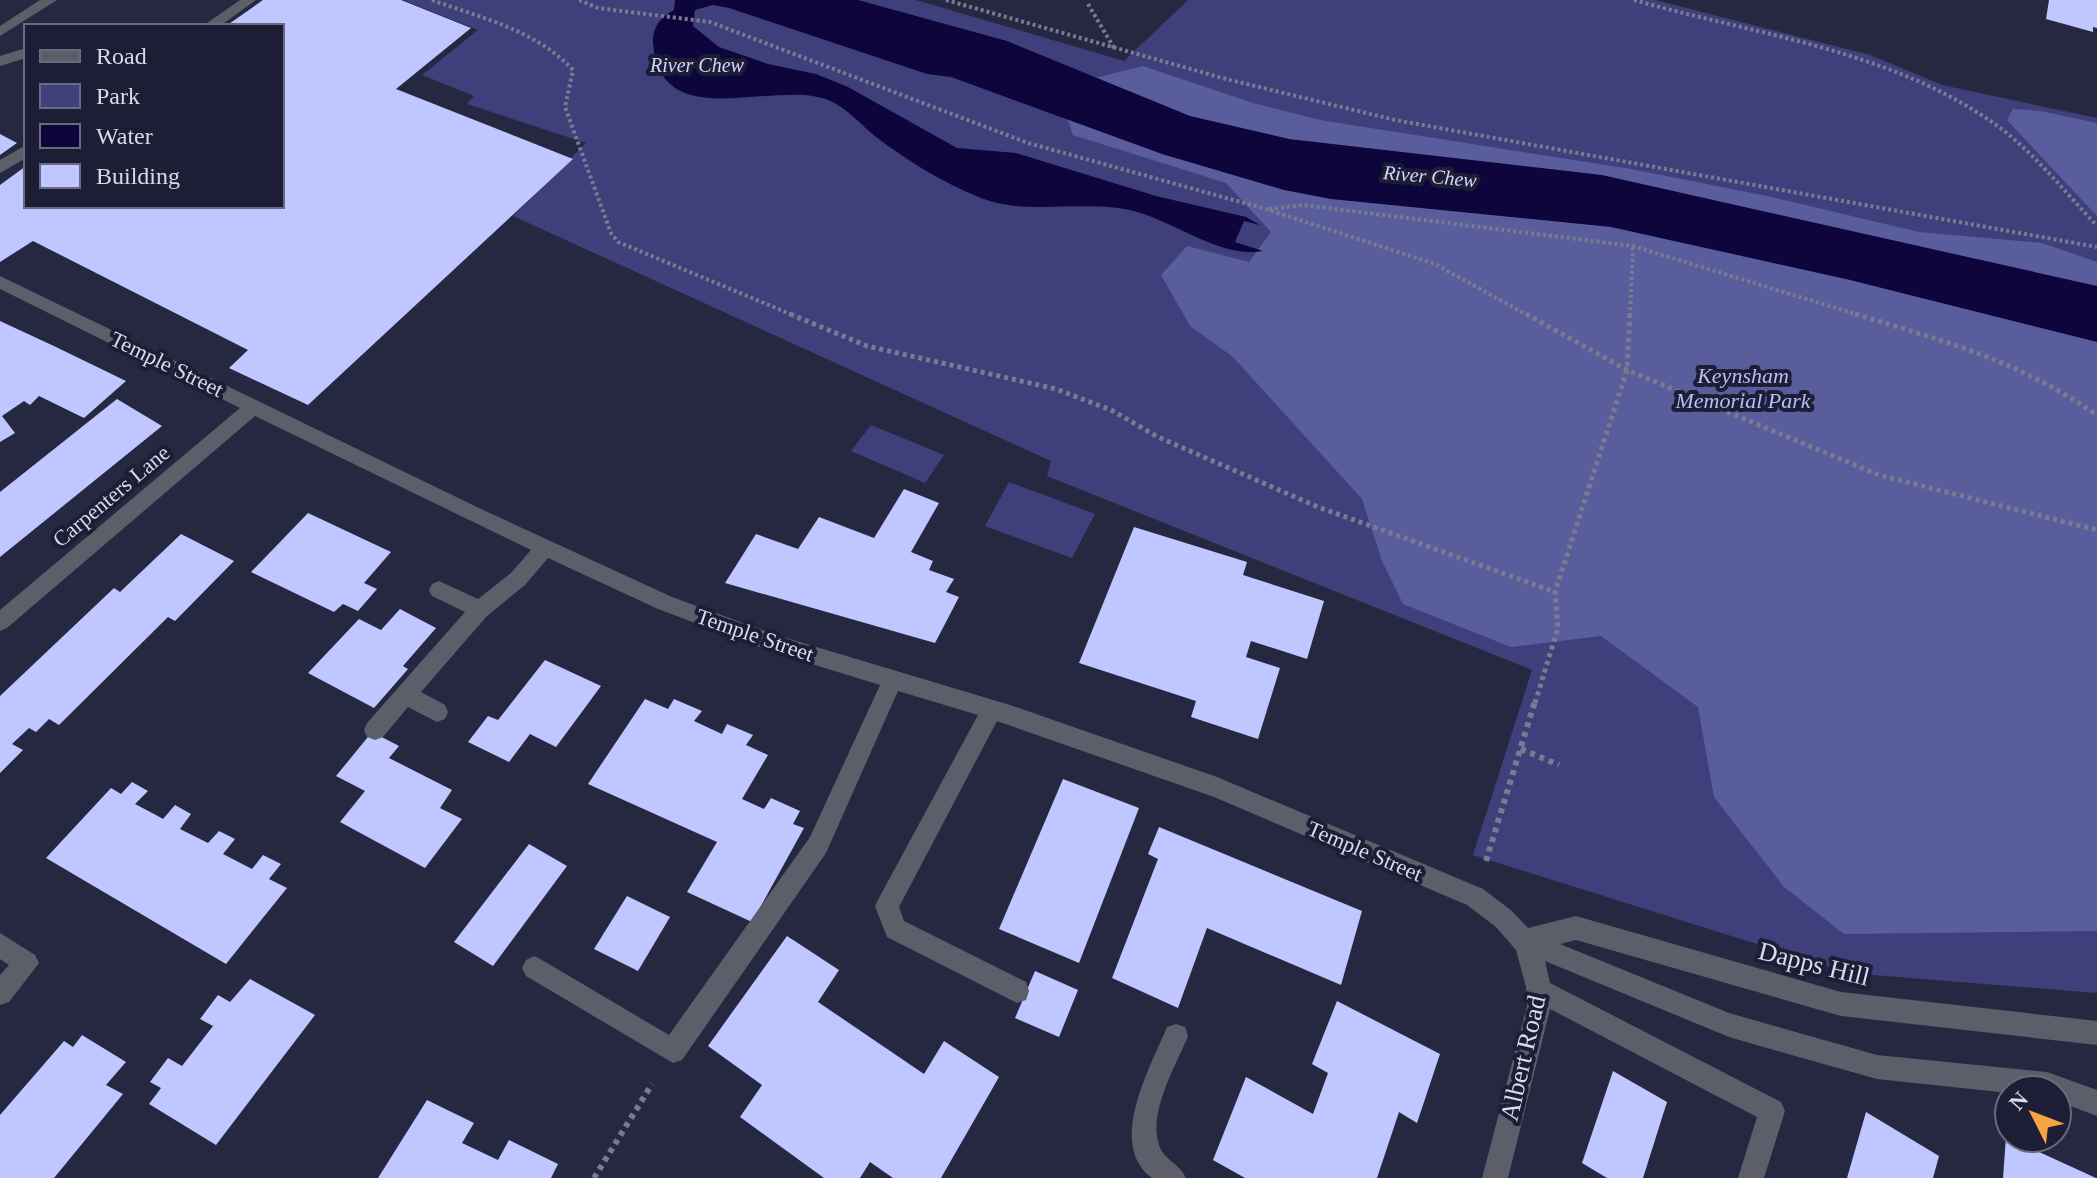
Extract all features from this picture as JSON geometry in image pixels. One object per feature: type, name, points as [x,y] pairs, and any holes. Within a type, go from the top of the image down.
[{"type":"street","points":[[0,32],[50,0]]},
{"type":"street","points":[[213,24],[249,0]]},
{"type":"street","points":[[0,61],[24,54]]},
{"type":"street","points":[[0,168],[24,151]]},
{"type":"street","name":"Temple Street","points":[[0,282],[545,548],[678,608],[773,643],[992,710],[1217,788],[1475,897],[1506,917],[1525,941]]},
{"type":"street","name":"Carpenters Lane","points":[[0,622],[253,407]]},
{"type":"street","points":[[375,730],[480,610],[518,579],[545,548]]},
{"type":"street","points":[[439,590],[480,610]]},
{"type":"street","points":[[534,968],[673,1051],[818,845],[893,679]]},
{"type":"street","points":[[406,695],[437,712]]},
{"type":"street","points":[[992,710],[887,906],[895,929],[1017,991]]},
{"type":"street","name":"Dapps Hill","points":[[1525,941],[1576,928],[1841,1004],[2097,1033]]},
{"type":"street","points":[[1525,941],[1729,1025],[1847,1059],[1877,1067],[2047,1085],[2097,1103]]},
{"type":"street","name":"Albert Road","points":[[1495,1178],[1539,1006],[1540,977],[1525,941]]},
{"type":"street","points":[[0,945],[27,963],[0,993]]},
{"type":"street","points":[[1539,990],[1772,1111],[1751,1178]]},
{"type":"street","points":[[1173,1178],[1147,1156],[1141,1128],[1176,1036]]},
{"type":"path","points":[[432,0],[537,40],[565,59],[573,70],[565,107],[611,233],[618,242],[867,346],[1056,389],[1111,410],[1158,437],[1318,507],[1555,592]]},
{"type":"path","points":[[447,0],[449,7]]},
{"type":"path","points":[[579,0],[598,8],[700,20],[1028,143],[1266,209],[1435,264],[1627,370],[1879,475],[2097,530]]},
{"type":"path","points":[[946,0],[1114,49],[1407,122],[1853,206],[2097,247]]},
{"type":"path","points":[[1634,0],[1873,61],[1965,105],[1999,127],[2097,226]]},
{"type":"path","points":[[1088,4],[1114,49]]},
{"type":"path","points":[[1266,209],[1303,205],[1633,246],[1986,354],[2052,384],[2097,415]]},
{"type":"path","points":[[1499,819],[1558,628],[1555,592],[1627,370],[1633,246]]},
{"type":"path","points":[[1521,749],[1559,765]]},
{"type":"path","points":[[594,1178],[673,1051]]},
{"type":"green space","name":"Keynsham Memorial Park","points":[[403,0],[916,0],[1124,61],[1188,0],[1655,0],[1870,55],[1942,85],[2097,118],[2097,993],[1849,973],[1473,855],[1532,670],[1047,476],[1051,461],[513,216],[586,143],[467,104],[474,96],[422,75],[478,30]]},
{"type":"green space","points":[[1143,66],[1253,103],[1320,120],[1631,169],[1772,197],[1919,232],[2042,243],[2097,262],[2097,931],[1844,934],[1784,887],[1714,797],[1698,707],[1601,636],[1511,647],[1403,604],[1382,561],[1362,499],[1233,357],[1190,326],[1161,275],[1187,246],[1249,262],[1271,232],[1226,183],[1073,135],[1062,103],[1087,80]]},
{"type":"green space","points":[[2013,109],[2040,111],[2097,123],[2097,216],[2007,120]]},
{"type":"green space","points":[[871,425],[944,455],[925,483],[851,451]]},
{"type":"green space","points":[[1009,482],[1095,514],[1072,558],[985,526]]},
{"type":"water","name":"River Chew","points":[[675,0],[858,0],[1007,41],[1190,116],[1289,139],[1602,175],[2097,286],[2097,342],[1850,280],[1611,227],[1331,199],[1284,190],[1162,154],[951,77],[927,74],[729,8],[713,5],[695,10],[693,26],[719,47],[768,64],[816,74],[848,87],[957,148],[1016,153],[1156,196],[1246,217],[1260,225],[1244,221],[1235,242],[1263,251],[1232,250],[1152,217],[1118,208],[999,203],[967,192],[926,171],[828,100],[806,95],[698,97],[676,88],[660,72],[653,43],[656,27],[674,10]]},
{"type":"building","points":[[263,0],[401,0],[471,28],[396,89],[573,159],[308,405],[229,368],[248,350],[33,241],[0,262],[0,185],[24,167],[24,208],[284,208],[284,24],[229,24]]},
{"type":"building","points":[[2049,0],[2097,0],[2097,28],[2093,27],[2093,32],[2046,19]]},
{"type":"building","points":[[0,134],[17,143],[0,155]]},
{"type":"building","points":[[0,321],[126,381],[84,418],[39,396],[30,405],[24,401],[2,416],[15,433],[0,442]]},
{"type":"building","points":[[117,399],[162,426],[0,557],[0,492]]},
{"type":"building","points":[[904,489],[939,503],[911,552],[933,561],[929,570],[954,579],[946,592],[959,597],[935,643],[725,583],[756,534],[798,549],[819,517],[874,538]]},
{"type":"building","points":[[308,513],[391,552],[364,583],[377,589],[358,611],[343,604],[334,612],[251,572]]},
{"type":"building","points":[[1134,527],[1247,562],[1243,575],[1324,601],[1307,659],[1251,641],[1246,657],[1280,668],[1258,739],[1191,717],[1196,701],[1079,663]]},
{"type":"building","points":[[181,534],[234,561],[175,621],[168,617],[59,725],[49,719],[36,732],[29,728],[12,744],[23,750],[0,773],[0,696],[114,588],[120,592]]},
{"type":"building","points":[[400,609],[436,628],[403,666],[408,669],[374,708],[308,673],[359,619],[381,630]]},
{"type":"building","points":[[545,660],[601,686],[556,747],[530,734],[509,762],[468,742],[488,716],[498,720]]},
{"type":"building","points":[[645,699],[668,709],[674,699],[702,711],[694,721],[722,734],[727,724],[753,735],[746,745],[768,755],[742,799],[764,809],[771,798],[800,811],[793,824],[804,828],[752,922],[687,892],[717,842],[588,784]]},
{"type":"building","points":[[372,732],[399,746],[389,758],[452,790],[440,808],[462,819],[425,868],[340,822],[365,791],[336,776]]},
{"type":"building","points":[[1063,779],[1139,808],[1079,963],[999,929]]},
{"type":"building","points":[[132,782],[148,791],[135,804],[163,819],[175,805],[191,814],[180,829],[208,843],[219,831],[235,839],[223,854],[252,869],[263,855],[281,864],[269,879],[287,888],[226,964],[46,858],[111,788],[121,794]]},
{"type":"building","points":[[1159,827],[1362,911],[1341,985],[1207,928],[1178,1008],[1112,978],[1158,859],[1148,854]]},
{"type":"building","points":[[529,844],[567,866],[493,966],[454,942]]},
{"type":"building","points":[[627,896],[670,917],[638,971],[594,949]]},
{"type":"building","points":[[787,936],[839,970],[818,1002],[924,1074],[944,1041],[999,1077],[941,1178],[893,1178],[870,1162],[860,1178],[824,1178],[740,1117],[762,1085],[708,1046]]},
{"type":"building","points":[[1035,971],[1078,990],[1059,1037],[1015,1018]]},
{"type":"building","points":[[250,979],[315,1015],[216,1145],[149,1104],[161,1088],[150,1082],[168,1058],[182,1066],[213,1026],[200,1019],[218,995],[230,1002]]},
{"type":"building","points":[[1337,1001],[1440,1054],[1417,1123],[1399,1112],[1377,1178],[1245,1178],[1213,1160],[1246,1077],[1313,1114],[1328,1073],[1312,1064]]},
{"type":"building","points":[[82,1035],[126,1062],[106,1085],[123,1094],[54,1178],[0,1178],[0,1115],[64,1041],[73,1047]]},
{"type":"building","points":[[1613,1071],[1667,1102],[1643,1178],[1607,1178],[1582,1163]]},
{"type":"building","points":[[427,1100],[474,1123],[462,1143],[498,1160],[509,1140],[558,1164],[551,1178],[378,1178]]},
{"type":"building","points":[[1866,1112],[1939,1156],[1933,1178],[1847,1178]]},
{"type":"building","points":[[2005,1154],[2043,1154],[2096,1178],[2003,1178]]}]
